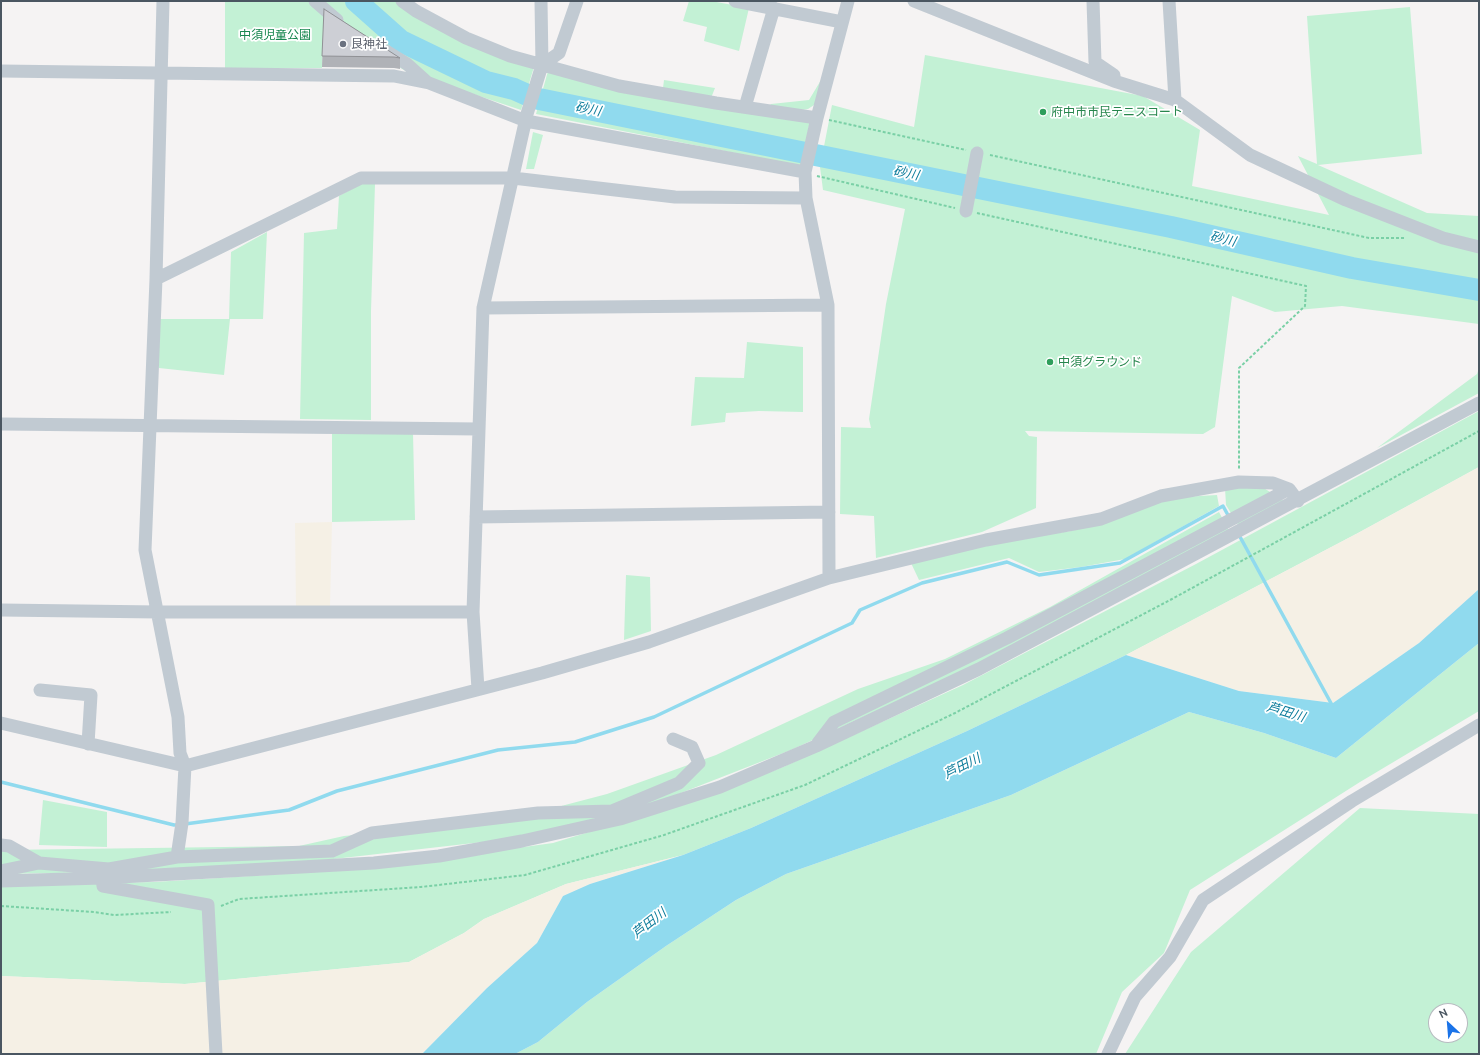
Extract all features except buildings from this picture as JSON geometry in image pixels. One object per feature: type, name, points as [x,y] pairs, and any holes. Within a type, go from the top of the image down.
[{"type":"street","points":[[162,1],[156,279],[145,550],[178,717],[180,753],[185,766],[182,823],[177,857]]},
{"type":"street","points":[[315,1],[329,14],[348,27]]},
{"type":"street","points":[[402,1],[416,11],[466,38],[510,56],[619,86],[817,118]]},
{"type":"street","points":[[478,689],[473,612],[483,308],[526,117],[542,65],[541,1]]},
{"type":"street","points":[[542,65],[559,53],[577,1]]},
{"type":"street","points":[[735,1],[842,22]]},
{"type":"street","points":[[829,578],[828,305],[806,198],[805,172],[817,118],[848,1]]},
{"type":"street","points":[[914,1],[1114,81],[1175,100],[1250,155],[1346,200],[1443,238],[1479,248]]},
{"type":"street","points":[[1093,1],[1096,62],[1114,75],[1114,81]]},
{"type":"street","points":[[1169,1],[1175,100]]},
{"type":"street","points":[[746,107],[774,8]]},
{"type":"street","points":[[374,43],[407,64],[429,83]]},
{"type":"street","points":[[1,71],[394,76],[429,83],[526,117],[805,172]]},
{"type":"street","points":[[966,211],[978,153]]},
{"type":"street","points":[[156,279],[361,178],[513,178],[675,197],[806,198]]},
{"type":"street","points":[[483,308],[828,305]]},
{"type":"street","points":[[1,880],[106,874],[374,863],[439,856],[522,841],[720,787],[816,746],[979,669],[1298,501],[1479,403]]},
{"type":"street","points":[[1,424],[478,429]]},
{"type":"street","points":[[1,723],[185,766],[478,689],[649,642],[829,578],[986,540],[1101,519],[1160,496],[1239,482],[1273,483],[1289,489],[1298,501]]},
{"type":"street","points":[[816,746],[834,722],[1007,638],[1289,489]]},
{"type":"street","points":[[476,517],[829,512]]},
{"type":"street","points":[[1,610],[158,612],[473,612]]},
{"type":"street","points":[[40,690],[91,695],[88,744]]},
{"type":"street","points":[[1108,1054],[1135,997],[1170,957],[1203,900],[1352,801],[1479,725]]},
{"type":"street","points":[[1,871],[39,864],[106,874],[177,857],[332,851],[372,833],[538,813],[616,815],[679,783],[699,763],[692,746],[672,739]]},
{"type":"street","points":[[1,845],[9,846],[39,864]]},
{"type":"street","points":[[106,874],[103,886],[208,905],[214,908],[216,1054]]},
{"type":"path","points":[[817,118],[1369,238]]},
{"type":"path","points":[[805,172],[832,181],[1306,286],[1306,306],[1239,368],[1239,482]]},
{"type":"path","points":[[214,908],[239,899],[421,887],[525,875],[664,836],[805,785],[955,713],[1172,599],[1479,431]]},
{"type":"path","points":[[1,906],[94,912],[114,915],[176,912]]},
{"type":"green space","name":"中須児童公園","points":[[225,1],[398,1],[534,67],[521,110],[407,72],[324,20],[322,68],[225,68]]},
{"type":"green space","points":[[689,1],[711,1],[749,8],[739,51],[704,41],[707,27],[683,21]]},
{"type":"green space","points":[[1410,7],[1422,154],[1318,165],[1427,213],[1479,216],[1479,324],[1342,306],[1275,312],[1232,296],[1215,427],[1203,434],[1025,431],[1029,436],[1037,437],[1036,508],[982,532],[876,558],[874,516],[840,514],[841,427],[871,428],[869,419],[886,304],[905,209],[823,190],[820,167],[832,105],[914,127],[925,55],[1143,96],[1200,130],[1192,186],[1329,215],[1298,156],[1317,164],[1307,16]]},
{"type":"green space","points":[[548,71],[810,121],[801,166],[536,114]]},
{"type":"green space","points":[[664,80],[715,88],[711,98],[663,88]]},
{"type":"green space","points":[[821,80],[817,103],[808,109],[795,111],[769,106],[771,104],[809,100]]},
{"type":"green space","points":[[533,132],[543,135],[534,169],[526,169]]},
{"type":"green space","points":[[361,184],[375,184],[371,311],[371,420],[300,419],[304,233],[337,229],[339,196]]},
{"type":"green space","points":[[267,232],[263,319],[230,319],[224,375],[159,368],[159,319],[229,319],[231,252]]},
{"type":"green space","points":[[747,342],[803,347],[803,412],[759,411],[726,413],[725,422],[691,426],[695,377],[744,378]]},
{"type":"green space","points":[[1479,368],[1479,393],[1377,448],[1477,374]]},
{"type":"green space","points":[[1479,411],[1479,467],[1358,533],[1126,655],[967,731],[751,828],[683,855],[566,884],[484,919],[464,933],[409,962],[185,984],[1,976],[1,885],[154,882],[363,869],[553,843],[717,793],[783,767],[963,685],[1196,564]]},
{"type":"green space","points":[[413,433],[415,520],[332,522],[332,434]]},
{"type":"green space","points":[[1262,487],[1283,500],[1280,506],[1239,526],[1226,505],[1225,488]]},
{"type":"green space","points":[[1217,495],[1219,506],[1125,559],[1081,567],[1039,572],[1009,558],[919,580],[911,563],[998,541],[1071,531],[1165,498]]},
{"type":"green space","points":[[1219,512],[1229,531],[972,667],[791,750],[645,807],[509,839],[325,860],[114,872],[1,874],[1,850],[299,846],[344,836],[504,821],[607,794],[716,755],[858,689],[945,659],[1050,607]]},
{"type":"green space","points":[[626,575],[650,577],[651,631],[624,640]]},
{"type":"green space","points":[[1479,643],[1479,711],[1360,782],[1190,890],[1164,953],[1122,992],[1096,1054],[515,1054],[538,1042],[587,1002],[666,946],[736,900],[786,874],[1011,795],[1189,712],[1264,733],[1336,758]]},
{"type":"green space","points":[[43,800],[107,812],[107,847],[39,845]]},
{"type":"green space","points":[[1360,808],[1479,814],[1479,1054],[1125,1054],[1191,952]]},
{"type":"sand","points":[[1479,467],[1479,589],[1419,643],[1333,703],[1239,691],[1126,655],[1358,533]]},
{"type":"sand","points":[[332,522],[330,606],[296,608],[295,523]]},
{"type":"sand","points":[[683,855],[590,884],[563,896],[537,943],[487,988],[423,1053],[1,1054],[1,976],[185,984],[409,962],[464,933],[484,919],[566,884]]},
{"type":"water","name":"芦田川","points":[[1479,589],[1479,643],[1336,758],[1264,733],[1189,712],[1011,795],[786,874],[736,900],[666,946],[587,1002],[538,1042],[515,1054],[417,1054],[423,1053],[487,988],[537,943],[563,896],[590,884],[683,855],[751,828],[967,731],[1126,655],[1239,691],[1333,703],[1419,643]]},
{"type":"waterway","name":"砂川","points":[[356,1],[401,41],[486,82],[514,89],[534,98],[1171,227],[1352,268],[1479,290]]},
{"type":"waterway","points":[[185,824],[289,810],[337,791],[498,750],[575,742],[654,717],[852,623],[860,610],[922,583],[1007,562],[1039,575],[1120,563],[1223,506],[1229,517]]},
{"type":"waterway","points":[[1239,535],[1332,705]]},
{"type":"waterway","points":[[1,782],[178,825]]},
{"type":"place","name":"艮神社","points":[[343,44]]},
{"type":"place","name":"府中市市民テニスコート","points":[[1043,112]]},
{"type":"place","name":"中須グラウンド","points":[[1050,362]]}]
